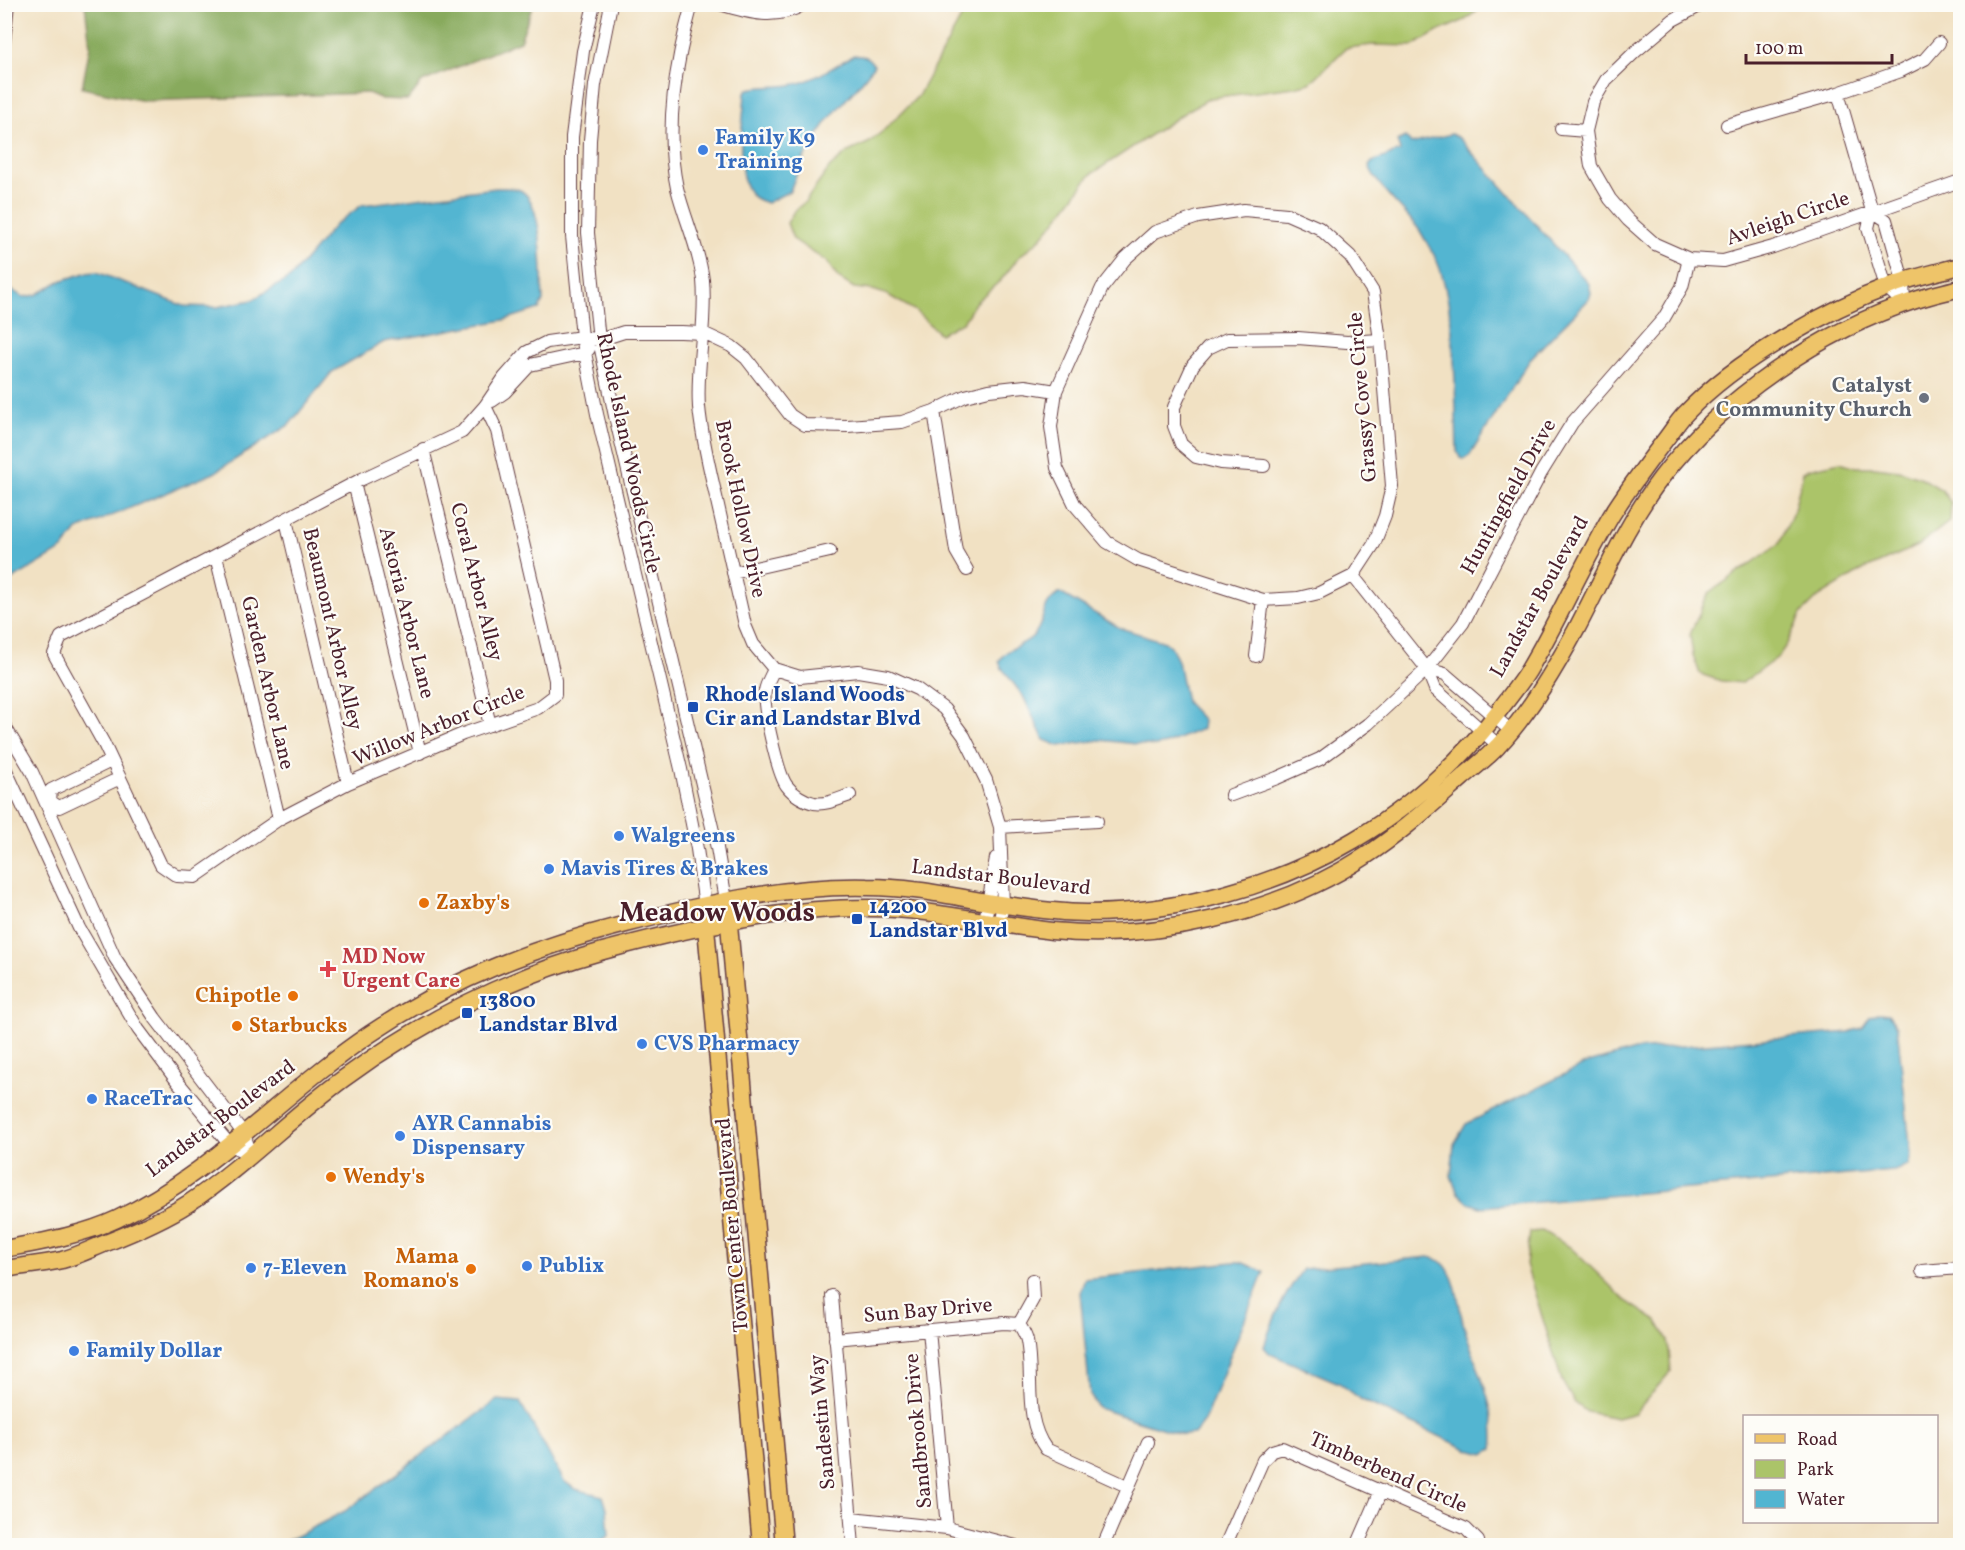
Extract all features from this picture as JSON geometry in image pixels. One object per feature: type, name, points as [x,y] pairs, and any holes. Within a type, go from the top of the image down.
[{"type":"main road","name":"Landstar Boulevard","points":[[4,1249],[47,1241],[113,1221],[178,1185],[368,1035],[445,988],[534,951],[623,925],[726,900],[806,890],[867,886],[927,891],[995,903],[1087,913],[1152,909],[1228,894],[1296,870],[1353,840],[1409,804],[1455,763],[1494,718],[1526,675],[1612,514],[1645,466],[1687,412],[1728,376],[1784,337],[1886,287],[1960,266]]},
{"type":"main road","name":"Landstar Boulevard","points":[[4,1269],[66,1259],[137,1231],[188,1203],[251,1155],[340,1081],[410,1033],[454,1008],[544,970],[607,950],[730,922],[800,911],[871,908],[934,913],[1054,931],[1089,933],[1148,930],[1231,914],[1305,889],[1362,858],[1417,819],[1499,746],[1553,669],[1643,506],[1662,477],[1706,428],[1746,393],[1796,356],[1843,330],[1904,304],[1960,288]]},
{"type":"main road","name":"Town Center Boulevard","points":[[726,900],[730,922],[784,1545]]},
{"type":"main road","name":"Town Center Boulevard","points":[[705,906],[761,1545]]},
{"type":"street","points":[[4,43],[9,4]]},
{"type":"street","name":"Rhode Island Woods Circle","points":[[594,4],[583,51],[572,137],[572,236],[582,337],[600,426],[681,769],[697,849],[705,906]]},
{"type":"street","name":"Rhode Island Woods Circle","points":[[611,4],[595,85],[590,140],[588,233],[599,340],[715,837],[726,900]]},
{"type":"street","name":"Brook Hollow Drive","points":[[692,4],[673,94],[673,146],[677,188],[703,279],[699,405],[703,439],[745,625],[753,644],[774,669]]},
{"type":"street","points":[[720,4],[756,14],[771,15],[789,12],[804,4]]},
{"type":"street","name":"Avleigh Circle","points":[[1703,4],[1673,20],[1606,80],[1593,102],[1586,131],[1591,166],[1610,199],[1628,220],[1655,244],[1689,259],[1723,261],[1773,247],[1960,181]]},
{"type":"street","points":[[1727,125],[1838,93],[1901,71],[1925,59],[1939,43]]},
{"type":"street","points":[[1838,93],[1872,211],[1868,228],[1886,287],[1904,304]]},
{"type":"street","points":[[1562,129],[1586,131]]},
{"type":"street","points":[[572,137],[590,140]]},
{"type":"street","name":"Grassy Cove Circle","points":[[1244,210],[1287,214],[1319,228],[1350,256],[1373,292],[1380,339],[1392,486],[1385,516],[1374,544],[1353,576],[1319,593],[1298,598],[1263,600],[1138,560],[1107,542],[1075,505],[1057,468],[1051,427],[1056,391],[1102,288],[1125,259],[1155,232],[1198,217],[1244,210]]},
{"type":"street","points":[[1872,211],[1886,220],[1903,281],[1904,304]]},
{"type":"street","name":"Huntingfield Drive","points":[[1231,795],[1320,759],[1368,724],[1427,669],[1463,623],[1541,473],[1572,423],[1664,318],[1682,286],[1689,259]]},
{"type":"street","points":[[484,406],[505,392],[530,365],[585,353],[599,340],[624,332],[703,333],[731,346],[746,358],[790,415],[805,425],[848,426],[902,422],[934,411],[965,396],[989,390],[1025,386],[1056,391]]},
{"type":"street","points":[[48,802],[51,790],[111,761],[54,654],[61,637],[354,483],[462,432],[527,352],[547,342],[582,337],[599,340]]},
{"type":"street","points":[[1264,466],[1221,463],[1196,456],[1181,444],[1174,426],[1174,407],[1193,365],[1208,348],[1227,339],[1298,338],[1347,342],[1380,339]]},
{"type":"street","name":"Willow Arbor Circle","points":[[111,761],[161,865],[177,876],[195,877],[279,819],[348,783],[490,725],[538,708],[555,695],[555,680],[496,430],[484,406]]},
{"type":"street","points":[[934,411],[956,551],[967,570]]},
{"type":"street","name":"Coral Arbor Alley","points":[[423,449],[490,725]]},
{"type":"street","name":"Astoria Arbor Lane","points":[[354,483],[420,753]]},
{"type":"street","name":"Beaumont Arbor Alley","points":[[286,520],[348,783]]},
{"type":"street","points":[[733,573],[830,551]]},
{"type":"street","name":"Garden Arbor Lane","points":[[216,556],[279,819]]},
{"type":"street","points":[[1353,576],[1427,669],[1435,690],[1499,746]]},
{"type":"street","points":[[1256,656],[1263,600]]},
{"type":"street","points":[[850,795],[826,803],[813,803],[799,797],[786,785],[765,709],[765,691],[774,669],[800,677],[858,671],[888,676],[917,689],[944,709],[964,736],[986,780],[1000,827],[992,922]]},
{"type":"street","points":[[1427,669],[1445,674],[1511,731]]},
{"type":"street","points":[[4,726],[48,802],[115,958],[155,1018],[244,1134],[251,1155]]},
{"type":"street","points":[[4,766],[79,928],[141,1034],[230,1145],[251,1155]]},
{"type":"street","points":[[80,775],[89,793]]},
{"type":"street","points":[[48,802],[58,807],[120,778]]},
{"type":"street","points":[[25,813],[48,802]]},
{"type":"street","points":[[1000,827],[1097,821]]},
{"type":"street","points":[[735,1259],[758,1257]]},
{"type":"street","points":[[1922,1271],[1960,1268]]},
{"type":"street","points":[[1020,1324],[1033,1299],[1032,1280]]},
{"type":"street","name":"Sandestin Way","points":[[832,1296],[853,1545]]},
{"type":"street","name":"Sun Bay Drive","points":[[836,1339],[1004,1323],[1020,1324],[1027,1340],[1033,1423],[1038,1438],[1046,1449],[1129,1487]]},
{"type":"street","name":"Sandbrook Drive","points":[[929,1330],[947,1528]]},
{"type":"street","points":[[1103,1545],[1148,1442]]},
{"type":"street","name":"Timberbend Circle","points":[[1225,1545],[1263,1460],[1272,1451],[1282,1448],[1466,1529],[1479,1545]]},
{"type":"street","points":[[1357,1545],[1382,1491]]},
{"type":"street","points":[[851,1518],[947,1528],[1016,1545]]},
{"type":"green space","points":[[85,4],[533,5],[520,41],[422,82],[408,100],[382,99],[368,93],[144,101],[82,88],[90,46]]},
{"type":"green space","points":[[968,5],[1494,5],[1478,10],[1465,20],[1413,46],[1373,45],[1346,48],[1310,83],[1210,98],[1187,111],[1090,175],[1057,219],[1038,241],[1020,256],[1001,280],[975,303],[964,321],[940,334],[914,310],[888,295],[873,290],[854,288],[838,278],[827,262],[793,239],[787,223],[830,167],[848,152],[868,143],[883,131],[918,96]]},
{"type":"green space","points":[[1840,462],[1856,467],[1899,470],[1922,478],[1942,490],[1951,503],[1950,521],[1917,546],[1861,571],[1816,599],[1801,614],[1787,644],[1778,657],[1742,683],[1721,681],[1700,674],[1693,655],[1690,635],[1709,593],[1779,544],[1794,510],[1803,472]]},
{"type":"green space","points":[[1542,1231],[1570,1247],[1626,1301],[1657,1321],[1668,1340],[1671,1371],[1635,1413],[1617,1418],[1587,1412],[1574,1402],[1562,1381],[1526,1265],[1530,1232]]},
{"type":"water","points":[[854,55],[867,57],[874,65],[819,134],[804,157],[790,191],[767,203],[758,200],[751,194],[742,173],[745,92],[758,87],[790,85],[807,81]]},
{"type":"water","points":[[1451,134],[1459,138],[1589,284],[1591,293],[1589,299],[1531,358],[1470,455],[1464,459],[1460,458],[1457,451],[1451,322],[1442,273],[1420,231],[1379,184],[1369,166],[1372,162],[1400,151],[1397,141],[1406,137],[1411,144]]},
{"type":"water","points":[[496,188],[520,190],[528,197],[534,209],[538,224],[541,258],[543,301],[539,309],[504,320],[384,342],[332,372],[289,425],[214,473],[77,530],[63,549],[5,584],[5,287],[24,297],[36,295],[60,281],[85,273],[97,272],[184,306],[217,307],[252,300],[290,278],[335,225],[362,205]]},
{"type":"water","points":[[1060,593],[1120,628],[1165,642],[1172,648],[1178,661],[1186,702],[1203,720],[1202,729],[1166,744],[1155,746],[1100,740],[1059,746],[1044,740],[1023,696],[999,661],[1006,653],[1033,636],[1049,603]]},
{"type":"water","points":[[1880,1013],[1888,1014],[1897,1026],[1911,1154],[1908,1166],[1894,1171],[1480,1207],[1469,1203],[1458,1193],[1451,1176],[1454,1144],[1466,1124],[1585,1064],[1635,1050],[1849,1032],[1862,1028],[1870,1017]]},
{"type":"water","points":[[1429,1257],[1444,1264],[1453,1279],[1463,1323],[1489,1402],[1494,1434],[1493,1449],[1484,1454],[1469,1450],[1362,1400],[1339,1383],[1270,1354],[1264,1347],[1280,1306],[1303,1269]]},
{"type":"water","points":[[1241,1262],[1264,1272],[1204,1421],[1194,1434],[1183,1435],[1098,1408],[1090,1395],[1080,1292],[1085,1279]]},
{"type":"water","points":[[497,1400],[520,1402],[564,1481],[575,1489],[603,1496],[607,1509],[609,1536],[600,1541],[565,1546],[279,1545],[345,1511]]},
{"type":"place","name":"Family K9 Training","points":[[703,150]]},
{"type":"place","name":"Catalyst Community Church","points":[[1924,398]]},
{"type":"place","name":"Rhode Island Woods Cir and Landstar Blvd","points":[[693,707]]},
{"type":"place","name":"Walgreens","points":[[619,836]]},
{"type":"place","name":"Mavis Tires & Brakes","points":[[549,869]]},
{"type":"place","name":"Zaxby's","points":[[424,903]]},
{"type":"place","name":"14200 Landstar Blvd","points":[[857,919]]},
{"type":"place","name":"MD Now Urgent Care","points":[[328,969]]},
{"type":"place","name":"Chipotle","points":[[293,996]]},
{"type":"place","name":"13800 Landstar Blvd","points":[[467,1013]]},
{"type":"place","name":"Starbucks","points":[[237,1026]]},
{"type":"place","name":"CVS Pharmacy","points":[[642,1044]]},
{"type":"place","name":"RaceTrac","points":[[92,1099]]},
{"type":"place","name":"AYR Cannabis Dispensary","points":[[400,1136]]},
{"type":"place","name":"Wendy's","points":[[331,1177]]},
{"type":"place","name":"Publix","points":[[527,1266]]},
{"type":"place","name":"7-Eleven","points":[[251,1268]]},
{"type":"place","name":"Mama Romano's","points":[[471,1269]]},
{"type":"place","name":"Family Dollar","points":[[74,1351]]},
{"type":"district","name":"Meadow Woods","points":[[717,914]]}]
